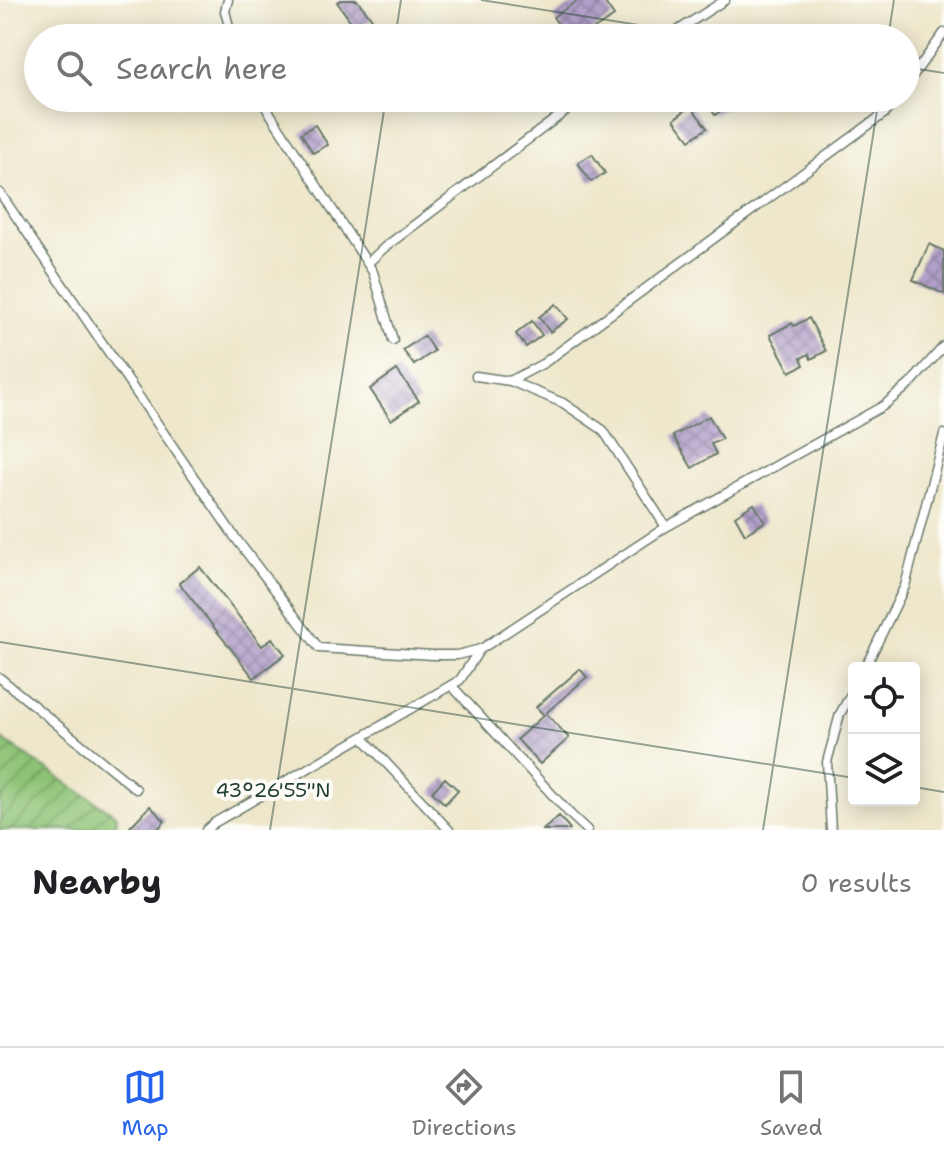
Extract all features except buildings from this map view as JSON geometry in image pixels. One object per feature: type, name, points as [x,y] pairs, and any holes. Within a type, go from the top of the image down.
[{"type":"lane","points":[[228,0],[225,11],[228,24]]},
{"type":"lane","points":[[688,24],[725,0]]},
{"type":"lane","points":[[920,66],[944,33]]},
{"type":"lane","points":[[269,112],[373,272],[393,340]]},
{"type":"lane","points":[[368,263],[564,112]]},
{"type":"lane","points":[[510,381],[544,363],[886,112]]},
{"type":"lane","points":[[0,193],[234,536],[319,648],[433,655],[457,655],[481,649],[666,527],[883,406],[910,384],[944,346]]},
{"type":"lane","points":[[476,376],[510,381],[563,403],[603,430],[666,527]]},
{"type":"lane","points":[[868,662],[905,586],[944,434]]},
{"type":"lane","points":[[206,830],[460,680],[481,649]]},
{"type":"lane","points":[[0,678],[136,789]]},
{"type":"lane","points":[[451,685],[587,830]]},
{"type":"lane","points":[[831,830],[827,762],[840,714],[848,700]]},
{"type":"lane","points":[[362,737],[449,830]]},
{"type":"green space","points":[[0,738],[117,816],[116,830],[0,830]]}]
